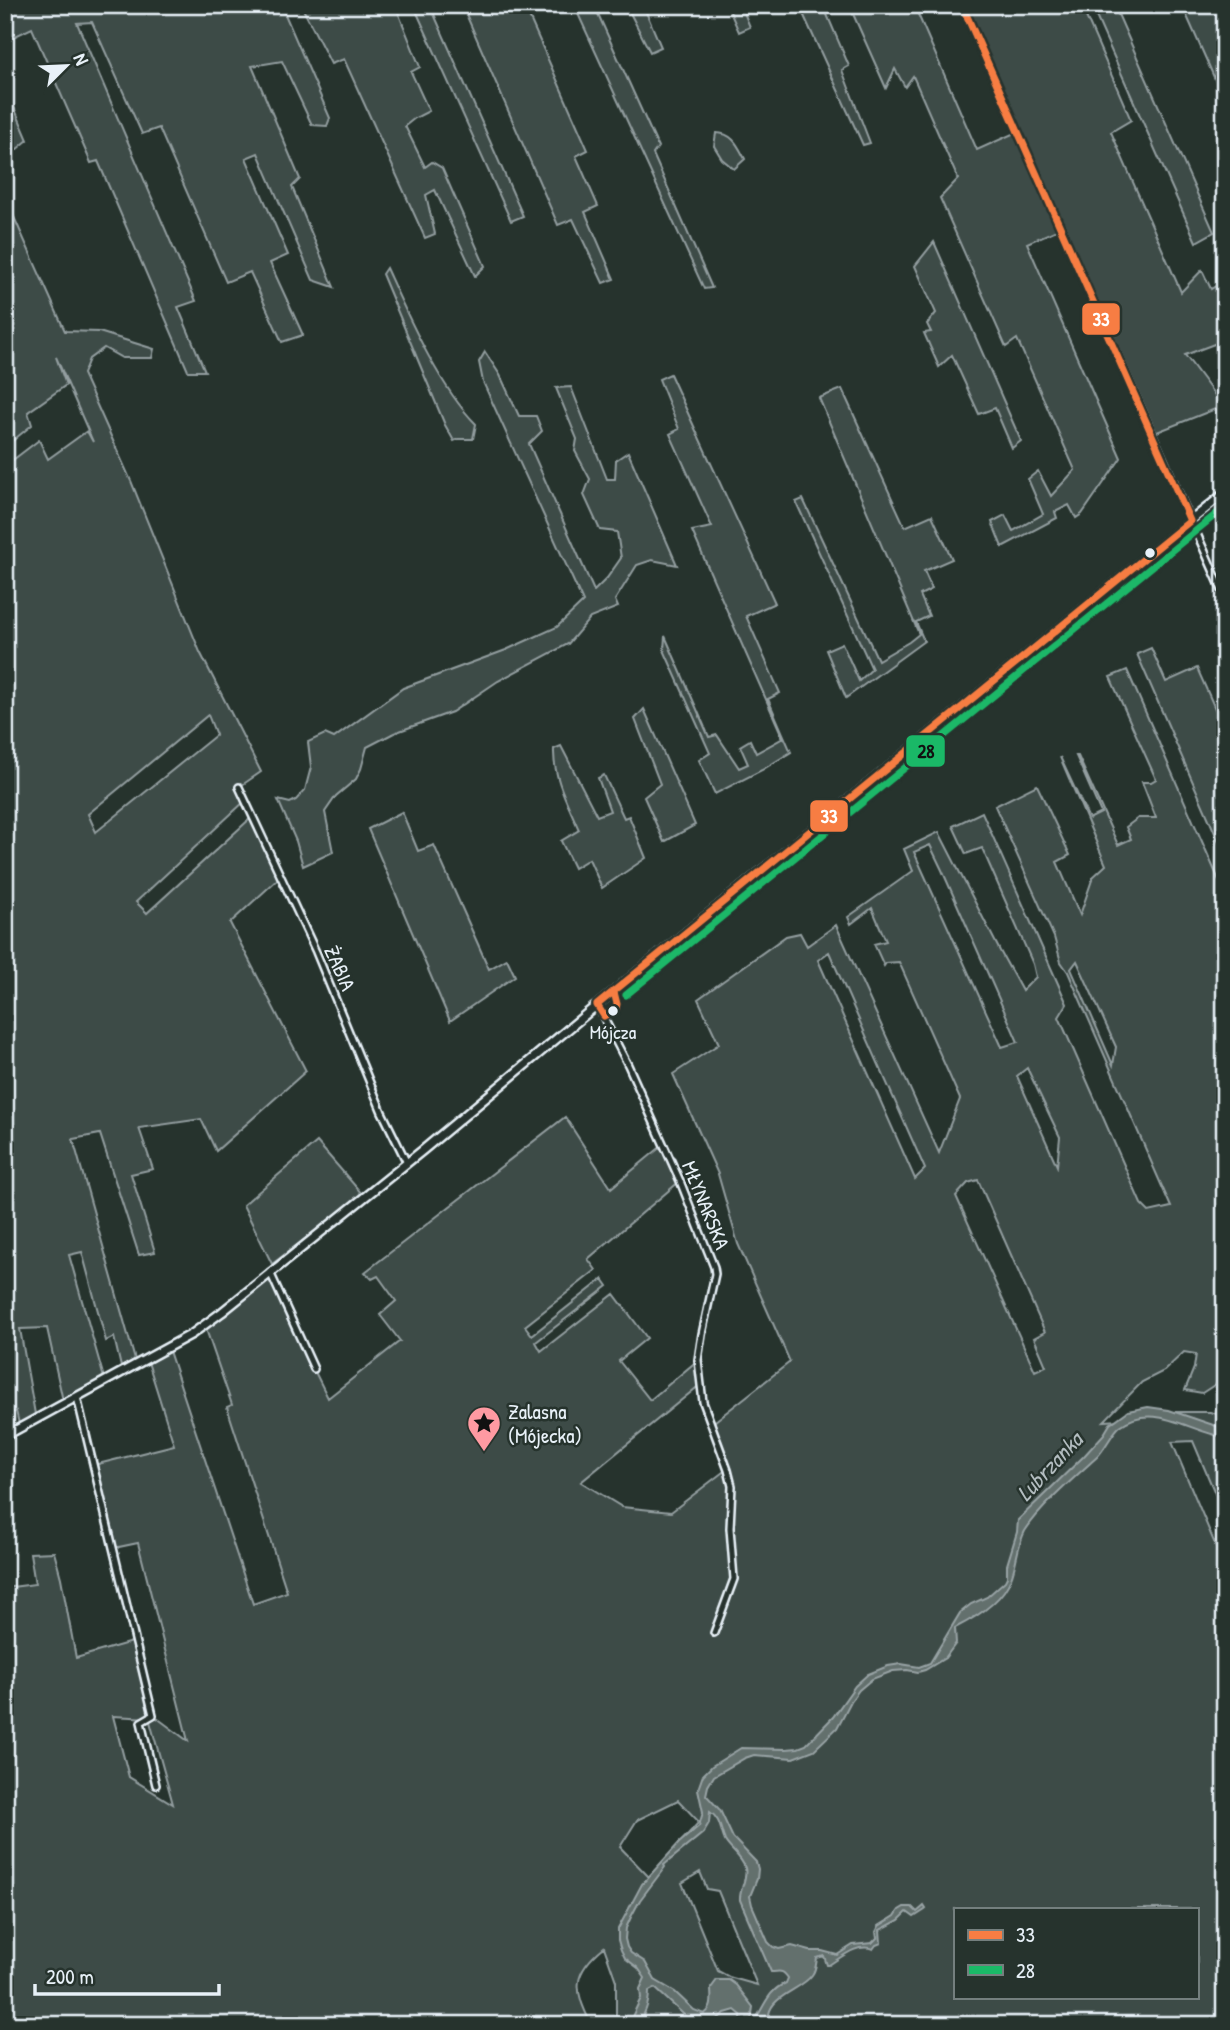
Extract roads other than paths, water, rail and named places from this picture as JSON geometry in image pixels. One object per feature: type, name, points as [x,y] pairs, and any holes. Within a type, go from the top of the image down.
[{"type":"street","points":[[962,5],[1225,597]]},
{"type":"street","points":[[5,1436],[192,1334],[222,1312],[1225,493]]},
{"type":"street","name":"ŻABIA","points":[[239,787],[321,964],[382,1112],[407,1163]]},
{"type":"street","name":"MŁYNARSKA","points":[[597,1005],[633,1076],[680,1181],[714,1267],[715,1274],[698,1360],[703,1402],[732,1486],[730,1528],[734,1579],[714,1633]]},
{"type":"street","points":[[270,1272],[314,1369]]},
{"type":"street","points":[[77,1397],[153,1716],[141,1723],[156,1785]]},
{"type":"place","name":"Mójcza","points":[[613,1011]]},
{"type":"place","name":"Zalasna (Mójecka)","points":[[484,1453]]},
{"type":"water label","name":"Lubrzanka","points":[[1049,1466]]}]
